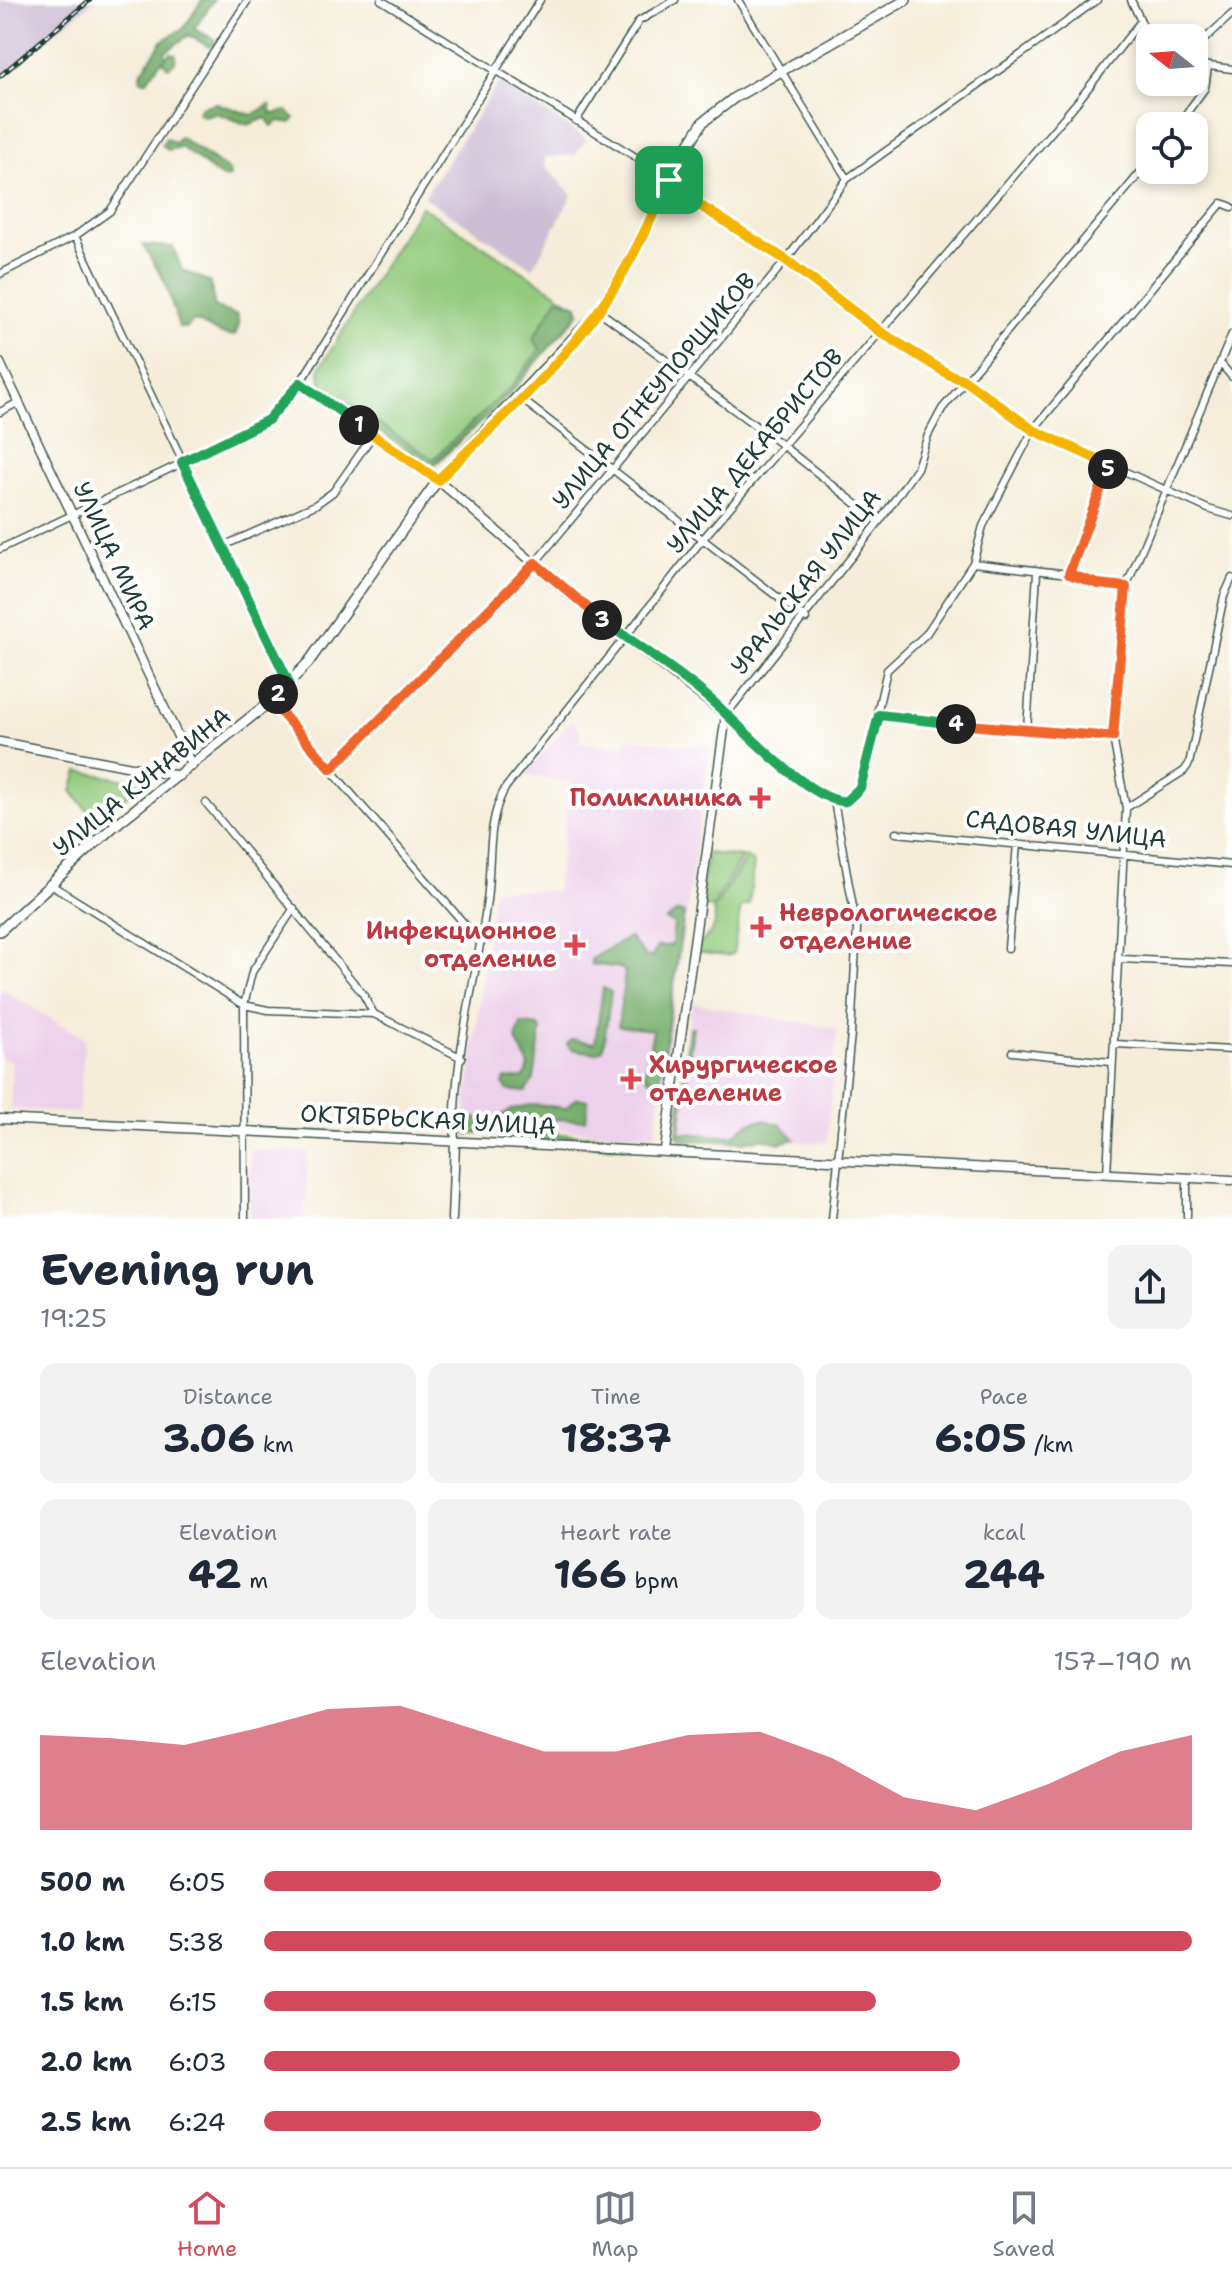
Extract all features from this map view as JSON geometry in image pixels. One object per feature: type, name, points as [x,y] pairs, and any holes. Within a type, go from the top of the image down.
[{"type":"main road","name":"УЛИЦА КУНАВИНА","points":[[0,931],[113,827],[192,766],[289,683],[326,637],[438,480],[520,398],[599,311],[634,254],[691,137],[703,122],[734,98],[906,0]]},
{"type":"main road","name":"УЛИЦА МИРА","points":[[0,363],[192,766]]},
{"type":"main road","points":[[438,480],[535,563],[726,715],[665,1150]]},
{"type":"main road","points":[[0,742],[179,776]]},
{"type":"main road","name":"ОКТЯБРЬСКАЯ УЛИЦА","points":[[0,1119],[1232,1180]]},
{"type":"main road","points":[[452,1219],[455,1143]]},
{"type":"street","points":[[0,274],[75,236],[110,211],[248,0]]},
{"type":"street","points":[[381,0],[669,180],[674,189],[786,260],[879,331],[948,374],[966,381],[1033,430],[1208,509],[1232,516]]},
{"type":"street","points":[[0,549],[268,420],[300,383],[540,0]]},
{"type":"street","points":[[576,121],[639,21],[675,0]]},
{"type":"street","points":[[738,0],[847,179]]},
{"type":"street","name":"УЛИЦА ОГНЕУПОРЩИКОВ","points":[[331,769],[535,563],[786,260],[847,179],[1097,0]]},
{"type":"street","points":[[1131,0],[1140,22]]},
{"type":"street","points":[[1208,36],[1232,14]]},
{"type":"street","name":"УЛИЦА ДЕКАБРИСТОВ","points":[[455,1143],[462,1058],[481,943],[498,800],[702,540],[1078,101],[1140,22]]},
{"type":"street","points":[[1208,67],[1232,69]]},
{"type":"street","name":"УРАЛЬСКАЯ УЛИЦА","points":[[726,715],[806,619],[879,522],[917,468],[942,409],[1136,178]]},
{"type":"street","points":[[726,715],[794,775],[834,801],[846,801],[860,788],[887,670],[926,634],[973,563],[983,526],[1033,430],[1222,203],[1232,207]]},
{"type":"street","points":[[75,236],[289,683]]},
{"type":"street","points":[[599,311],[691,376],[879,522]]},
{"type":"street","points":[[1107,1174],[1111,1062],[1121,959],[1121,853],[1126,808],[1113,737],[1126,587],[1232,334]]},
{"type":"street","points":[[1220,363],[1232,377]]},
{"type":"street","points":[[300,383],[438,480]]},
{"type":"street","points":[[520,398],[806,619]]},
{"type":"street","points":[[0,412],[19,402]]},
{"type":"street","points":[[223,546],[315,505],[333,492],[373,435]]},
{"type":"street","points":[[1069,574],[1110,465]]},
{"type":"street","points":[[973,563],[1037,573],[1069,574],[1098,584],[1126,587]]},
{"type":"street","points":[[1027,730],[1037,573]]},
{"type":"street","points":[[1126,808],[1184,771],[1189,764],[1224,596],[1232,578]]},
{"type":"street","points":[[271,701],[481,943]]},
{"type":"street","points":[[879,715],[1113,737]]},
{"type":"street","points":[[832,1219],[851,1034],[857,929],[834,801]]},
{"type":"street","points":[[206,803],[363,994],[374,1014]]},
{"type":"street","name":"САДОВАЯ УЛИЦА","points":[[896,833],[1232,865]]},
{"type":"street","points":[[1008,948],[1017,844]]},
{"type":"street","points":[[50,884],[244,1005],[300,1012],[374,1014],[462,1058]]},
{"type":"street","points":[[245,1219],[244,1005],[252,972],[294,908]]},
{"type":"street","points":[[1121,959],[1232,964]]},
{"type":"street","points":[[1115,1044],[1232,1050]]},
{"type":"street","points":[[1012,1052],[1111,1062]]},
{"type":"street","points":[[1187,1178],[1187,1216]]},
{"type":"shaded area","points":[[0,0],[94,0],[0,78]]},
{"type":"shaded area","points":[[499,82],[587,139],[575,155],[545,157],[545,167],[572,195],[533,268],[424,197]]},
{"type":"shaded area","points":[[571,720],[581,730],[580,742],[625,747],[626,738],[710,748],[655,1135],[464,1124],[494,889],[556,891],[571,783],[525,774]]},
{"type":"shaded area","points":[[0,988],[85,1039],[78,1113],[11,1109],[12,1061],[0,1057]]},
{"type":"shaded area","points":[[692,1003],[837,1029],[827,1143],[675,1137]]},
{"type":"shaded area","points":[[250,1150],[308,1152],[305,1219],[250,1219]]},
{"type":"green space","points":[[202,0],[214,0],[194,29],[214,39],[215,45],[209,47],[189,35],[165,52],[165,58],[170,53],[176,54],[175,62],[168,68],[162,60],[147,81],[141,81],[140,74],[163,40],[184,28]]},
{"type":"green space","points":[[216,103],[252,115],[270,104],[272,114],[287,111],[295,118],[291,123],[279,121],[272,126],[266,118],[248,125],[216,113],[203,116],[198,113],[200,107]]},
{"type":"green space","points":[[180,137],[229,171],[230,177],[222,178],[181,147],[168,150],[162,145],[166,138],[175,143]]},
{"type":"green space","points":[[421,206],[578,307],[512,392],[435,465],[323,390],[319,369]]},
{"type":"green space","points":[[143,245],[173,247],[182,270],[210,282],[215,308],[237,315],[239,325],[235,335],[217,332],[193,321],[185,328],[179,327],[165,282]]},
{"type":"green space","points":[[558,298],[578,305],[580,312],[498,407],[431,465],[327,397],[326,394],[333,394],[433,459],[511,387],[540,349],[533,339]]},
{"type":"green space","points":[[78,771],[143,783],[96,821],[72,791]]},
{"type":"green space","points":[[707,853],[742,857],[712,908],[700,906]]},
{"type":"green space","points":[[746,857],[754,863],[749,905],[741,907],[733,954],[695,952],[713,929],[713,911]]},
{"type":"green space","points":[[677,912],[684,913],[660,1081],[648,1079],[645,1073],[653,1030],[618,1026],[625,972],[621,968],[591,964],[591,959],[629,937],[645,956],[652,957],[657,947],[672,945],[674,924],[666,920]]},
{"type":"green space","points":[[603,988],[611,992],[603,1049],[597,1053],[571,1049],[567,1044],[572,1039],[595,1043]]},
{"type":"green space","points":[[521,1024],[539,1026],[541,1030],[534,1079],[525,1092],[507,1090],[503,1084],[505,1079],[523,1078],[527,1073],[528,1063],[516,1039]]},
{"type":"green space","points":[[689,1027],[693,1027],[680,1133],[733,1136],[749,1123],[764,1120],[781,1125],[795,1139],[779,1143],[761,1138],[744,1142],[681,1140],[677,1135]]},
{"type":"green space","points":[[577,1098],[588,1100],[586,1120],[537,1119],[468,1135],[464,1129],[466,1122],[472,1118],[495,1120],[529,1105],[566,1108]]},
{"type":"green space","points":[[531,1134],[626,1137],[630,1142],[626,1147],[531,1142]]},
{"type":"railway","points":[[0,76],[90,0]]},
{"type":"place","name":"Поликлиника","points":[[760,798]]},
{"type":"place","name":"Неврологическое отделение","points":[[761,927]]},
{"type":"place","name":"Инфекционное отделение","points":[[575,945]]},
{"type":"place","name":"Хирургическое отделение","points":[[631,1079]]},
{"type":"route","points":[[669,180],[674,189],[786,260],[879,331],[948,374],[966,381],[1033,430],[1110,465],[1069,574],[1098,584],[1126,587],[1113,737],[879,715],[860,788],[846,801],[834,801],[794,775],[720,709],[601,620],[535,563],[331,769],[271,701],[289,683],[182,462],[268,420],[300,383],[438,480],[520,398],[599,311],[622,276],[669,180]]}]
